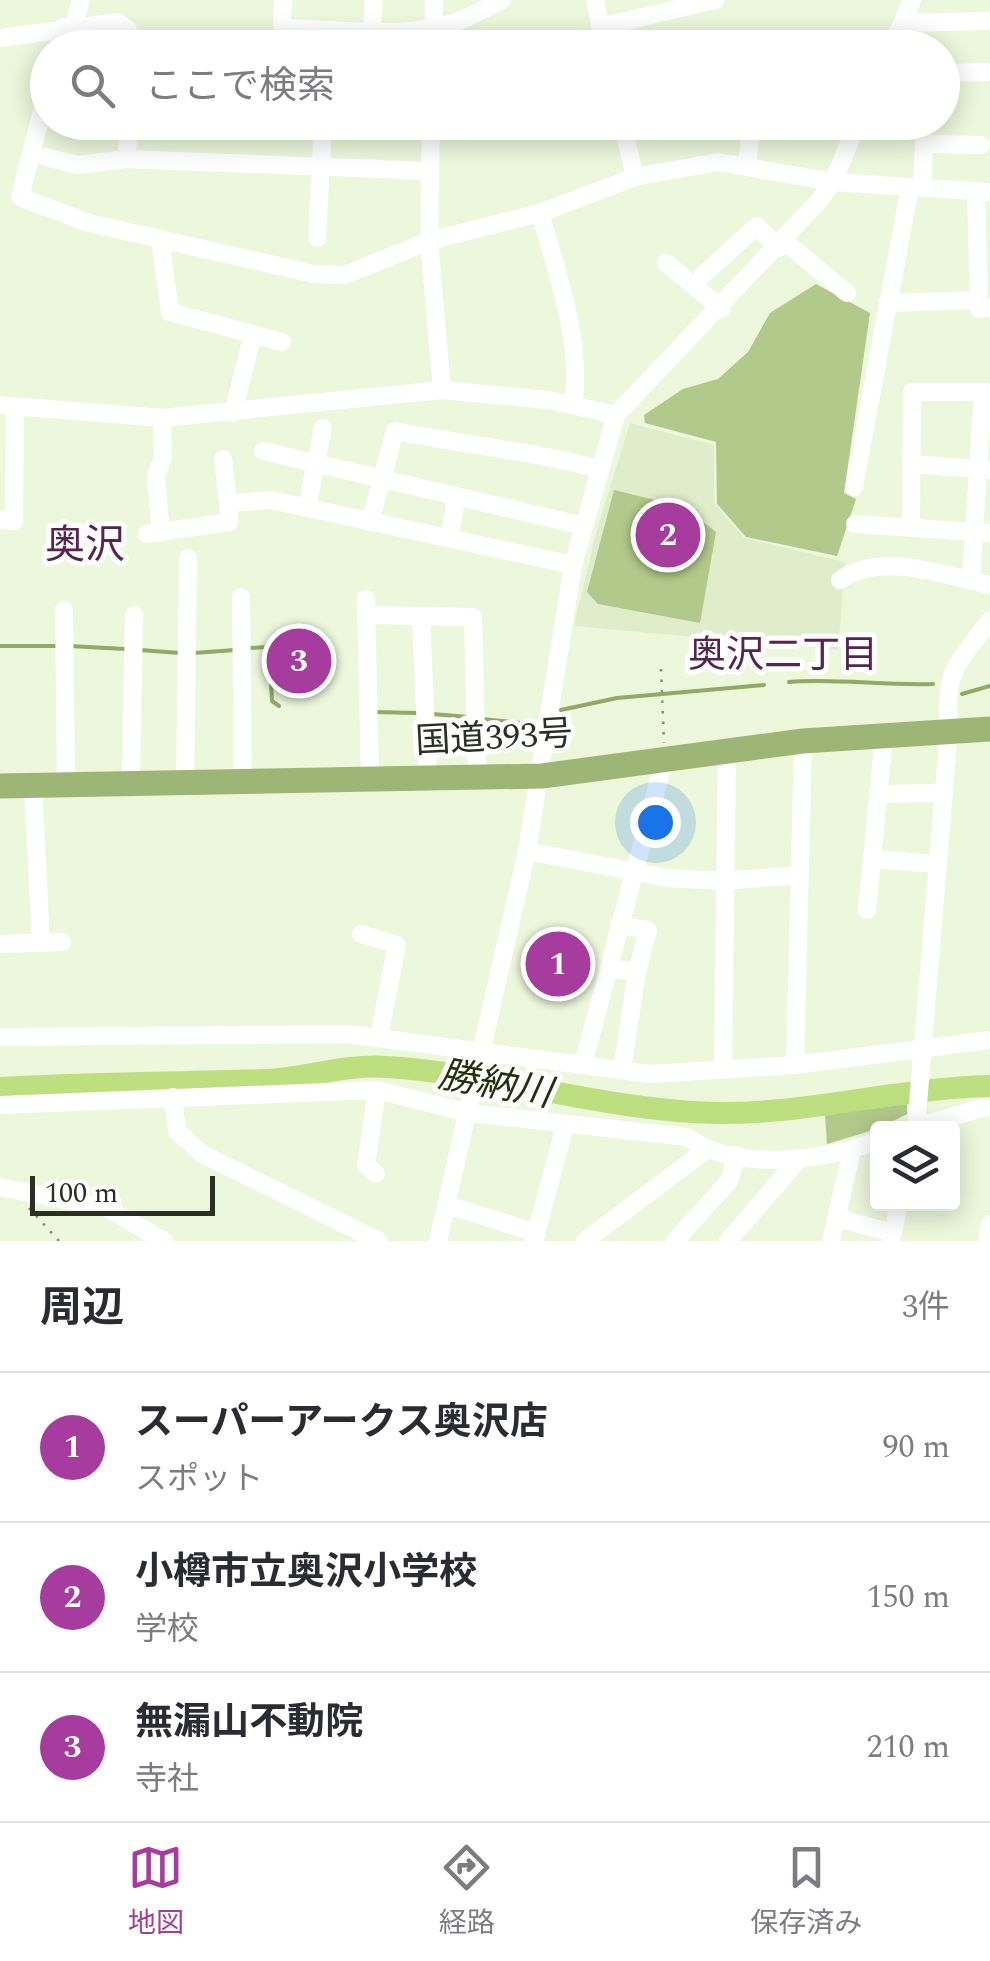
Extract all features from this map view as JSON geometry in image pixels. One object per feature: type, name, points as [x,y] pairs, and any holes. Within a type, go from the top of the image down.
[{"type":"highway","name":"国道393号","points":[[0,786],[542,776],[803,741],[990,729]]},
{"type":"street","points":[[66,30],[81,0]]},
{"type":"street","points":[[283,0],[282,28],[379,30]]},
{"type":"street","points":[[372,29],[374,0]]},
{"type":"street","points":[[433,30],[434,0]]},
{"type":"street","points":[[446,30],[502,0]]},
{"type":"street","points":[[594,0],[601,30]]},
{"type":"street","points":[[600,27],[715,0]]},
{"type":"street","points":[[899,30],[907,1]]},
{"type":"street","points":[[902,22],[990,21]]},
{"type":"street","points":[[45,30],[118,22],[128,30]]},
{"type":"street","points":[[0,38],[30,33]]},
{"type":"street","points":[[960,73],[990,72]]},
{"type":"street","points":[[35,140],[20,197],[89,223],[314,274],[345,274],[429,241],[540,213],[635,176],[718,162],[832,182],[983,192],[984,304],[887,303]]},
{"type":"street","points":[[126,159],[128,140]]},
{"type":"street","points":[[318,238],[322,140]]},
{"type":"street","points":[[431,140],[429,241],[442,390]]},
{"type":"street","points":[[626,140],[635,176]]},
{"type":"street","points":[[747,165],[750,140]]},
{"type":"street","points":[[438,1241],[483,1057],[542,776],[573,566],[616,416],[782,245],[832,182],[850,140]]},
{"type":"street","points":[[854,488],[887,303],[924,144],[980,145]]},
{"type":"street","points":[[46,157],[78,165],[126,159],[430,170]]},
{"type":"street","points":[[540,213],[560,287],[577,378],[573,405]]},
{"type":"street","points":[[704,275],[758,226],[846,293]]},
{"type":"street","points":[[160,240],[170,312],[282,342]]},
{"type":"street","points":[[666,264],[722,309]]},
{"type":"street","points":[[233,413],[253,334]]},
{"type":"street","points":[[0,520],[14,522],[7,464],[7,406],[162,418],[442,390],[573,405],[616,416]]},
{"type":"street","points":[[911,526],[912,392],[986,392],[982,532],[970,581]]},
{"type":"street","points":[[162,418],[163,458],[156,477],[154,534],[229,522],[223,459]]},
{"type":"street","points":[[307,507],[323,428]]},
{"type":"street","points":[[370,522],[395,430],[468,446],[535,452],[599,469]]},
{"type":"street","points":[[263,452],[584,526]]},
{"type":"street","points":[[910,464],[985,470]]},
{"type":"street","points":[[449,538],[457,496]]},
{"type":"street","points":[[228,502],[270,500],[573,566]]},
{"type":"street","points":[[855,524],[982,532]]},
{"type":"street","points":[[185,784],[188,558]]},
{"type":"street","points":[[840,580],[858,567],[892,567],[990,585]]},
{"type":"street","points":[[242,597],[244,782]]},
{"type":"street","points":[[370,779],[366,607],[421,616],[474,616],[477,776]]},
{"type":"street","points":[[64,610],[66,784]]},
{"type":"street","points":[[131,782],[134,615]]},
{"type":"street","points":[[421,616],[428,777]]},
{"type":"street","points":[[916,1121],[949,730],[946,689],[957,665],[990,620]]},
{"type":"street","points":[[866,910],[884,736]]},
{"type":"street","points":[[795,1065],[803,741]]},
{"type":"street","points":[[723,1067],[727,750]]},
{"type":"street","points":[[583,1065],[665,757]]},
{"type":"street","points":[[32,785],[41,943]]},
{"type":"street","points":[[878,794],[943,793]]},
{"type":"street","points":[[527,850],[634,871],[723,881],[799,876]]},
{"type":"street","points":[[872,859],[938,864]]},
{"type":"street","points":[[619,925],[648,930],[637,972],[622,1070]]},
{"type":"street","points":[[361,934],[396,945],[379,1036]]},
{"type":"street","points":[[0,944],[62,942]]},
{"type":"street","points":[[608,968],[637,972]]},
{"type":"street","points":[[0,1037],[379,1036],[483,1057],[650,1074],[723,1067],[922,1060],[990,1040]]},
{"type":"street","points":[[376,1174],[366,1165],[377,1090]]},
{"type":"street","points":[[0,1105],[377,1090],[565,1126],[688,1136],[706,1150],[736,1156],[800,1158],[870,1144]]},
{"type":"street","points":[[173,1097],[178,1130],[202,1154],[379,1241]]},
{"type":"street","points":[[932,1121],[990,1106]]},
{"type":"street","points":[[446,1206],[536,1237],[565,1126]]},
{"type":"street","points":[[585,1241],[706,1150]]},
{"type":"street","points":[[831,1241],[852,1150]]},
{"type":"street","points":[[674,1241],[729,1181],[736,1156]]},
{"type":"street","points":[[729,1241],[800,1158]]},
{"type":"street","points":[[6,1187],[106,1208],[164,1241]]},
{"type":"street","points":[[838,1218],[892,1237],[898,1211]]},
{"type":"street","points":[[987,1241],[990,1224]]},
{"type":"path","points":[[661,669],[665,757]]},
{"type":"path","points":[[6,1187],[59,1241]]},
{"type":"shaded area","points":[[630,423],[714,445],[714,503],[744,538],[845,562],[838,650],[574,626],[596,533]]},
{"type":"green space","points":[[816,284],[870,313],[844,493],[856,499],[837,556],[746,537],[717,504],[716,442],[645,423],[644,415],[683,389],[718,379],[748,352],[770,313]]},
{"type":"green space","points":[[614,490],[684,507],[716,532],[700,623],[598,604],[587,592]]},
{"type":"green space","points":[[907,1104],[907,1114],[893,1121],[870,1121],[870,1131],[827,1144],[825,1114]]},
{"type":"waterway","points":[[0,646],[60,646]]},
{"type":"waterway","points":[[70,646],[125,649]]},
{"type":"waterway","points":[[249,648],[269,647],[272,701],[279,706]]},
{"type":"waterway","points":[[140,650],[180,653]]},
{"type":"waterway","points":[[194,653],[235,650]]},
{"type":"waterway","points":[[789,682],[933,684]]},
{"type":"waterway","points":[[561,710],[617,698],[764,685]]},
{"type":"waterway","points":[[962,694],[990,686]]},
{"type":"waterway","points":[[373,712],[418,713]]},
{"type":"waterway","points":[[433,714],[468,717]]},
{"type":"waterway","points":[[482,719],[541,725]]},
{"type":"waterway","name":"勝納川","points":[[0,1088],[266,1080],[356,1067],[387,1067],[470,1077],[634,1106],[718,1113],[990,1086]]},
{"type":"place","name":"小樽市立奥沢小学校","points":[[668,535]]},
{"type":"place","name":"無漏山不動院","points":[[299,661]]},
{"type":"place","name":"スーパーアークス奥沢店","points":[[558,964]]},
{"type":"district","name":"奥沢","points":[[85,546]]},
{"type":"district","name":"奥沢二丁目","points":[[783,656]]}]
